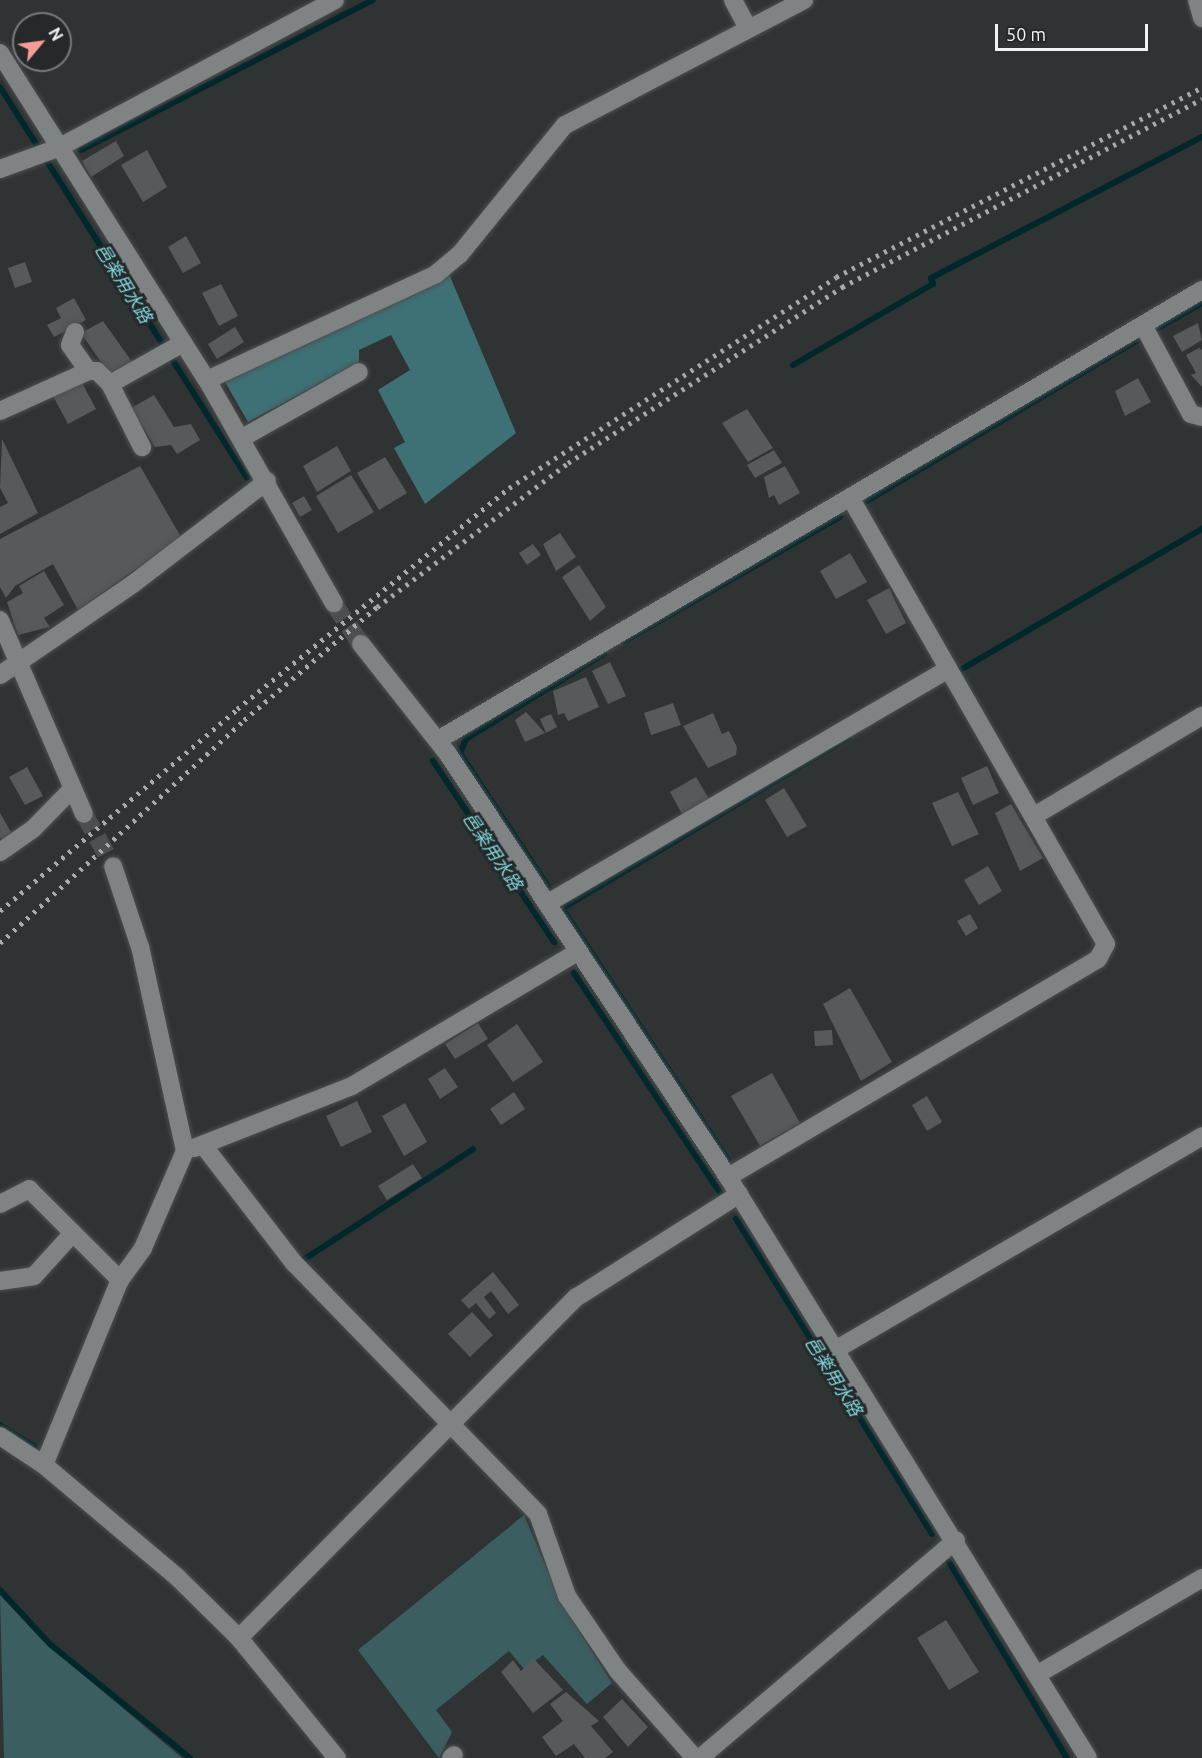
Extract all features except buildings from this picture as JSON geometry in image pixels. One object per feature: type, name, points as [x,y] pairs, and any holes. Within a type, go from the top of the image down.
[{"type":"street","points":[[0,169],[58,148],[335,0]]},
{"type":"street","points":[[733,0],[748,28]]},
{"type":"street","points":[[207,380],[436,274],[460,254],[565,125],[804,0]]},
{"type":"street","points":[[1197,0],[1202,18]]},
{"type":"street","points":[[0,53],[58,148],[207,380],[267,481],[334,604]]},
{"type":"street","points":[[438,740],[1202,290]]},
{"type":"street","points":[[1143,325],[1191,414],[1202,417]]},
{"type":"street","points":[[75,332],[70,345],[88,371]]},
{"type":"street","points":[[110,384],[183,343]]},
{"type":"street","points":[[0,411],[88,371],[97,371],[110,384],[142,447]]},
{"type":"street","points":[[242,438],[359,372]]},
{"type":"street","points":[[0,675],[133,584],[267,481]]},
{"type":"street","points":[[728,1177],[1098,959],[1104,951],[1103,937],[947,670],[850,497]]},
{"type":"street","points":[[0,620],[84,814]]},
{"type":"street","points":[[361,644],[438,740],[728,1177],[956,1540],[1088,1758]]},
{"type":"street","points":[[548,903],[947,670]]},
{"type":"street","points":[[1034,816],[1202,716]]},
{"type":"street","points":[[0,852],[72,789]]},
{"type":"street","points":[[44,1465],[120,1281],[144,1248],[185,1151],[140,947],[113,866]]},
{"type":"street","points":[[185,1151],[352,1086],[578,952]]},
{"type":"street","points":[[836,1350],[1202,1136]]},
{"type":"street","points":[[203,1145],[294,1263],[449,1427],[538,1514],[567,1596],[618,1671],[695,1758]]},
{"type":"street","points":[[0,1204],[29,1189],[120,1281]]},
{"type":"street","points":[[239,1638],[577,1297],[739,1194]]},
{"type":"street","points":[[0,1281],[34,1276],[73,1233]]},
{"type":"street","points":[[0,1436],[44,1465],[239,1638],[338,1758]]},
{"type":"street","points":[[700,1758],[956,1540]]},
{"type":"street","points":[[1038,1674],[1202,1578]]},
{"type":"shaded area","points":[[449,274],[516,433],[425,504],[394,448],[405,442],[378,390],[410,370],[391,335],[359,350],[359,362],[248,422],[225,382]]},
{"type":"shaded area","points":[[524,1515],[562,1605],[612,1683],[587,1704],[543,1655],[524,1669],[509,1651],[436,1710],[452,1732],[439,1758],[358,1650]]},
{"type":"shaded area","points":[[0,1595],[41,1639],[182,1758],[4,1758]]},
{"type":"waterway","points":[[81,150],[373,0]]},
{"type":"waterway","name":"邑楽用水路","points":[[0,87],[247,478]]},
{"type":"waterway","points":[[793,365],[933,284],[931,278],[1202,137]]},
{"type":"waterway","points":[[1153,331],[1202,303]]},
{"type":"waterway","points":[[865,502],[1140,339]]},
{"type":"waterway","points":[[625,641],[840,517]]},
{"type":"waterway","points":[[962,669],[1202,529]]},
{"type":"waterway","points":[[604,654],[466,739],[460,753],[728,1160]]},
{"type":"waterway","points":[[563,908],[848,738]]},
{"type":"waterway","name":"邑楽用水路","points":[[433,761],[554,942]]},
{"type":"waterway","name":"邑楽用水路","points":[[574,973],[720,1193]]},
{"type":"waterway","points":[[303,1260],[473,1149]]},
{"type":"waterway","name":"邑楽用水路","points":[[736,1219],[932,1534]]},
{"type":"waterway","points":[[0,1425],[35,1447]]},
{"type":"waterway","name":"邑楽用水路","points":[[949,1562],[1067,1758]]},
{"type":"waterway","points":[[0,1590],[51,1645],[190,1758]]},
{"type":"tunnel","points":[[334,604],[361,644]]},
{"type":"tunnel","points":[[84,814],[113,866]]},
{"type":"railway","points":[[0,911],[237,709],[509,488],[836,277],[1202,87]]},
{"type":"railway","points":[[0,943],[244,720],[377,607],[568,463],[842,287],[1202,99]]}]
